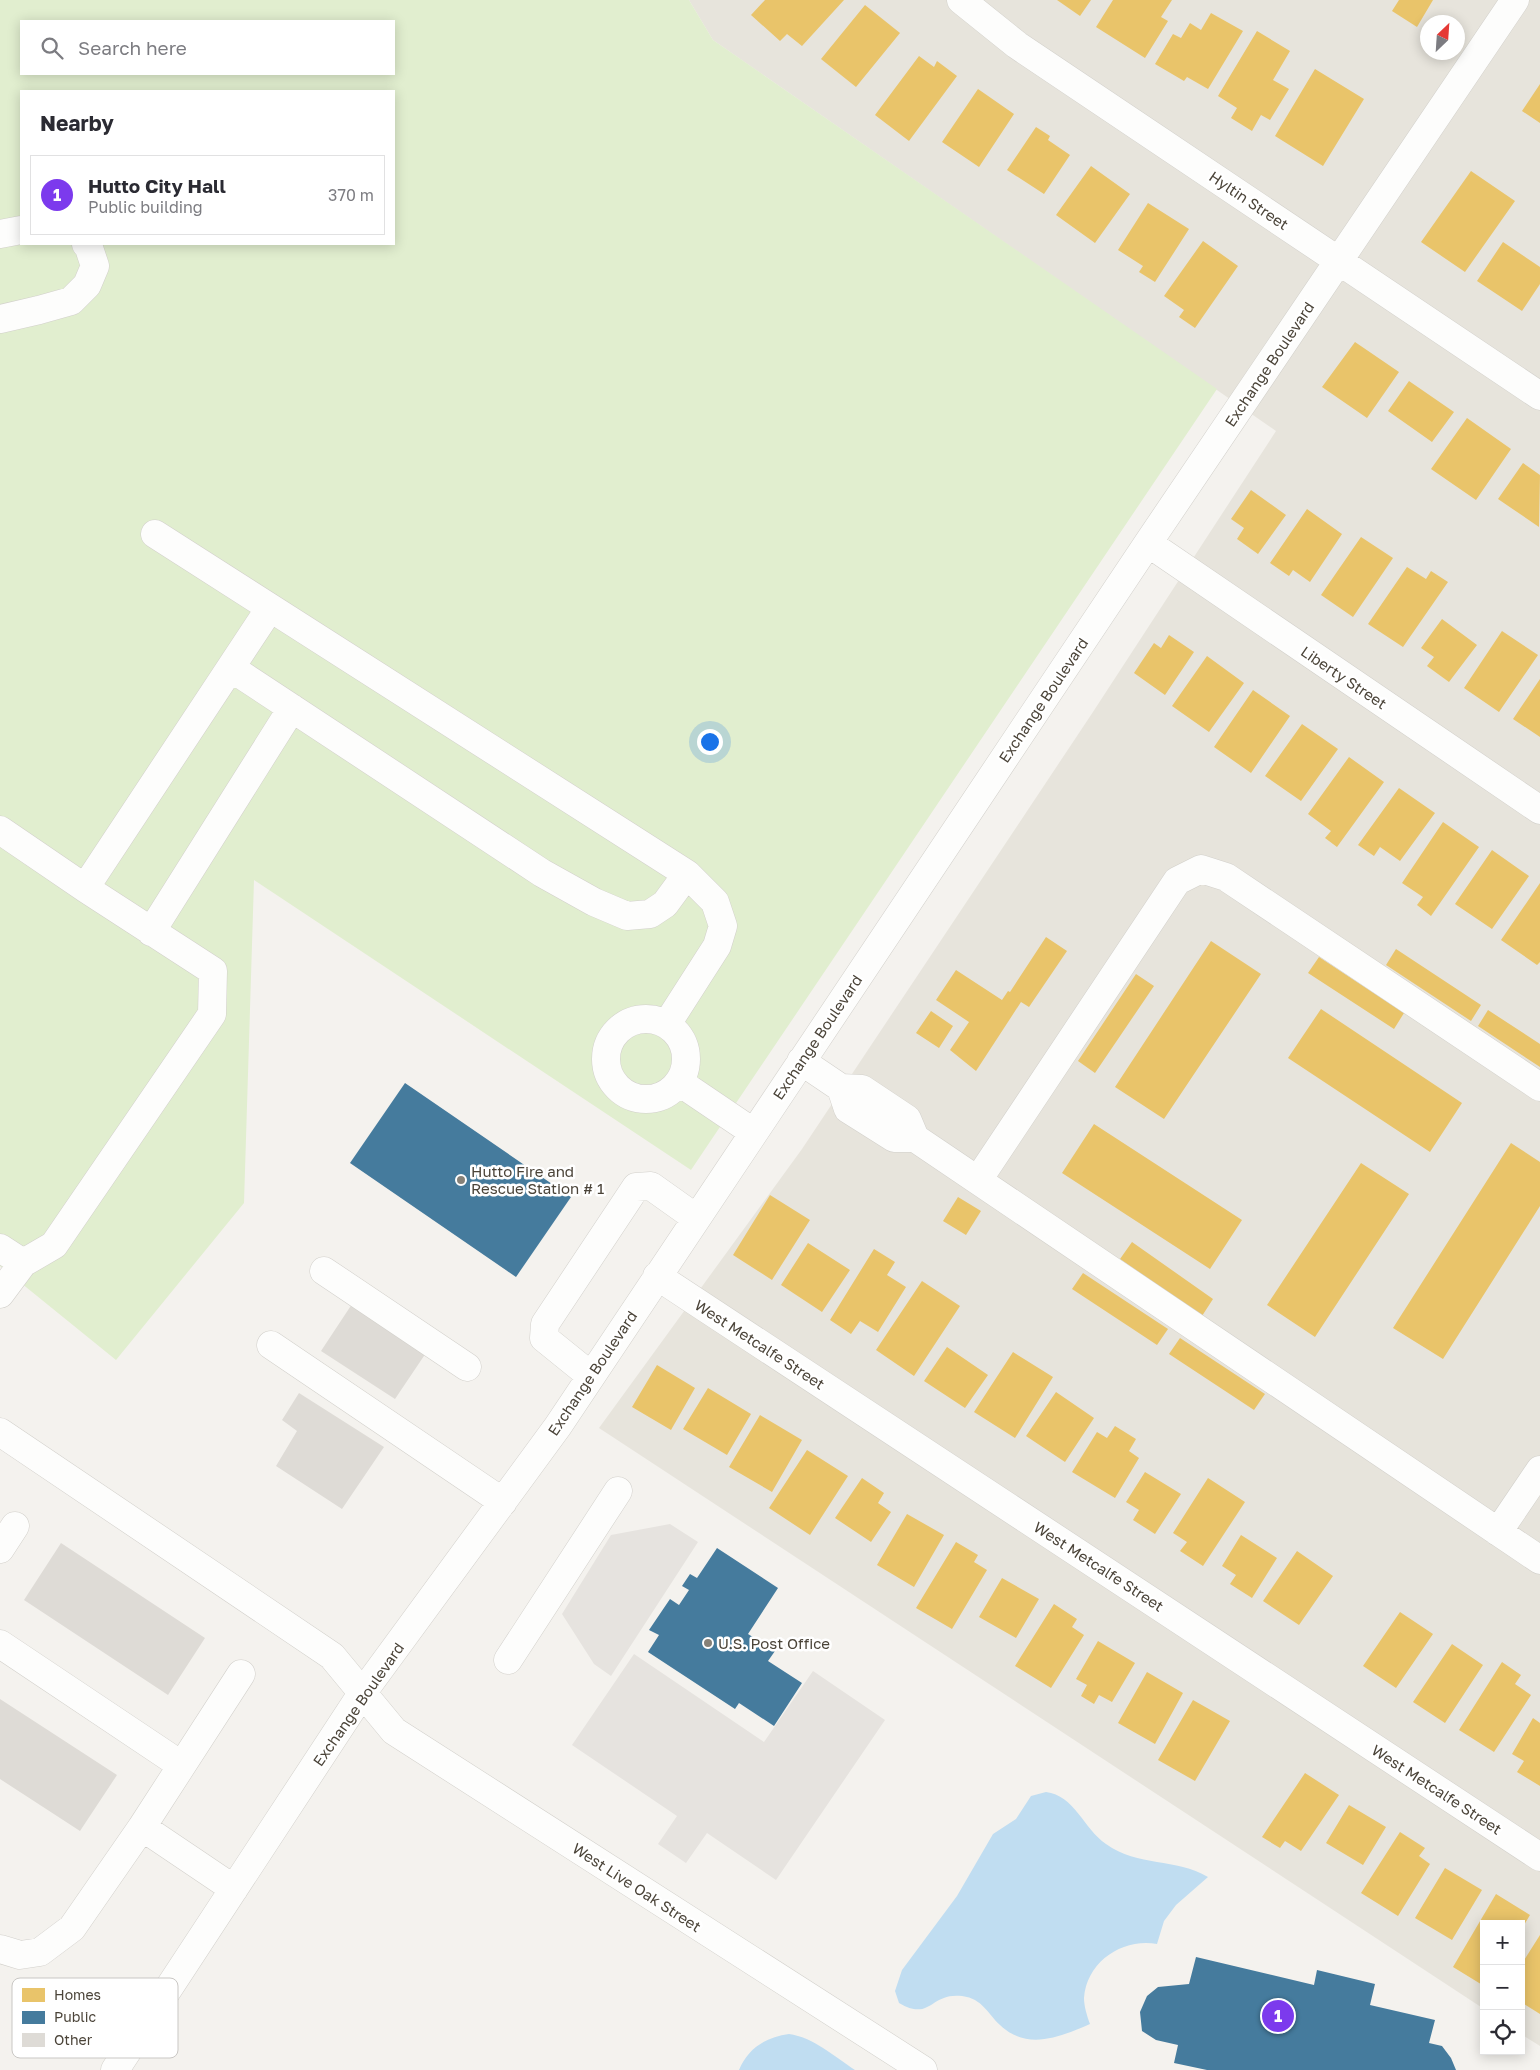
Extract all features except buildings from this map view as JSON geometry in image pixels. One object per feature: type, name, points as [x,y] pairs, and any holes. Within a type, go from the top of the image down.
[{"type":"street","name":"Hyltin Street","points":[[961,0],[1017,45],[1540,396]]},
{"type":"street","name":"Exchange Boulevard","points":[[175,1978],[363,1692],[558,1426],[1148,543],[1515,0]]},
{"type":"street","points":[[0,234],[20,230]]},
{"type":"street","points":[[0,319],[71,301],[87,285],[94,266],[88,245]]},
{"type":"street","points":[[155,534],[687,874],[715,902],[723,926],[717,946],[667,1024]]},
{"type":"street","name":"Liberty Street","points":[[1148,543],[1540,810]]},
{"type":"street","points":[[85,888],[270,608]]},
{"type":"street","points":[[231,668],[542,873],[594,902],[627,916],[650,914],[665,904],[687,874]]},
{"type":"street","points":[[151,932],[292,708]]},
{"type":"street","points":[[0,830],[151,932],[213,971],[212,1014],[54,1245],[23,1263],[0,1294]]},
{"type":"street","points":[[978,1180],[1177,881],[1201,869],[1226,877],[1540,1087]]},
{"type":"street","points":[[641,1019],[654,1019],[667,1024],[677,1033],[684,1044],[687,1057],[685,1070],[679,1082],[670,1092],[658,1098],[638,1097],[620,1089],[611,1079],[607,1066],[606,1053],[610,1041],[618,1030],[629,1022],[641,1019]]},
{"type":"street","points":[[801,1061],[841,1088],[862,1089],[885,1104],[907,1119],[915,1138],[1540,1560]]},
{"type":"street","points":[[679,1082],[754,1132]]},
{"type":"street","points":[[591,1376],[544,1338],[546,1324],[636,1187],[652,1186],[696,1218]]},
{"type":"street","points":[[0,1248],[23,1263]]},
{"type":"street","points":[[324,1271],[467,1367]]},
{"type":"street","name":"West Metcalfe Street","points":[[657,1276],[1540,1857]]},
{"type":"street","points":[[271,1345],[503,1502]]},
{"type":"street","name":"West Live Oak Street","points":[[0,1432],[332,1656],[394,1732],[923,2070]]},
{"type":"street","points":[[1498,1532],[1540,1470]]},
{"type":"street","points":[[508,1660],[618,1490]]},
{"type":"street","points":[[0,1549],[15,1526]]},
{"type":"street","points":[[0,1644],[181,1764]]},
{"type":"street","points":[[0,1950],[20,1955],[40,1952],[72,1928],[142,1826],[241,1674]]},
{"type":"street","points":[[142,1826],[234,1889]]},
{"type":"street","name":"Exchange Boulevard","points":[[115,2070],[123,2058]]},
{"type":"shaded area","points":[[689,0],[1540,0],[1540,2046],[1525,2037],[1525,1920],[1480,1920],[1480,2006],[599,1428],[802,1149],[1091,715],[1276,431],[713,40]]},
{"type":"shaded area","points":[[670,1524],[698,1542],[611,1676],[594,1664],[562,1614],[611,1535]]},
{"type":"shaded area","points":[[634,1654],[764,1742],[813,1671],[885,1720],[776,1880],[707,1833],[686,1863],[658,1844],[677,1816],[572,1745]]},
{"type":"green space","points":[[0,0],[689,0],[713,40],[1217,389],[691,1170],[254,880],[244,1203],[116,1360],[0,1266]]},
{"type":"water","points":[[1046,1792],[1056,1794],[1064,1799],[1098,1838],[1118,1851],[1144,1860],[1183,1867],[1208,1877],[1176,1905],[1164,1921],[1157,1944],[1144,1943],[1132,1945],[1109,1955],[1099,1963],[1092,1973],[1084,1998],[1090,2024],[1079,2029],[1055,2037],[1032,2040],[1010,2033],[980,2003],[962,1996],[943,1998],[925,2008],[918,2009],[899,2003],[895,1991],[902,1970],[957,1896],[993,1834],[1016,1819],[1031,1796]]},
{"type":"water","points":[[789,2034],[815,2043],[855,2070],[739,2070],[747,2056],[759,2045],[773,2038]]},
{"type":"place","name":"Hutto Fire and Rescue Station # 1","points":[[461,1180]]},
{"type":"place","name":"U.S. Post Office","points":[[708,1643]]},
{"type":"place","name":"Hutto City Hall","points":[[1278,2016]]}]
